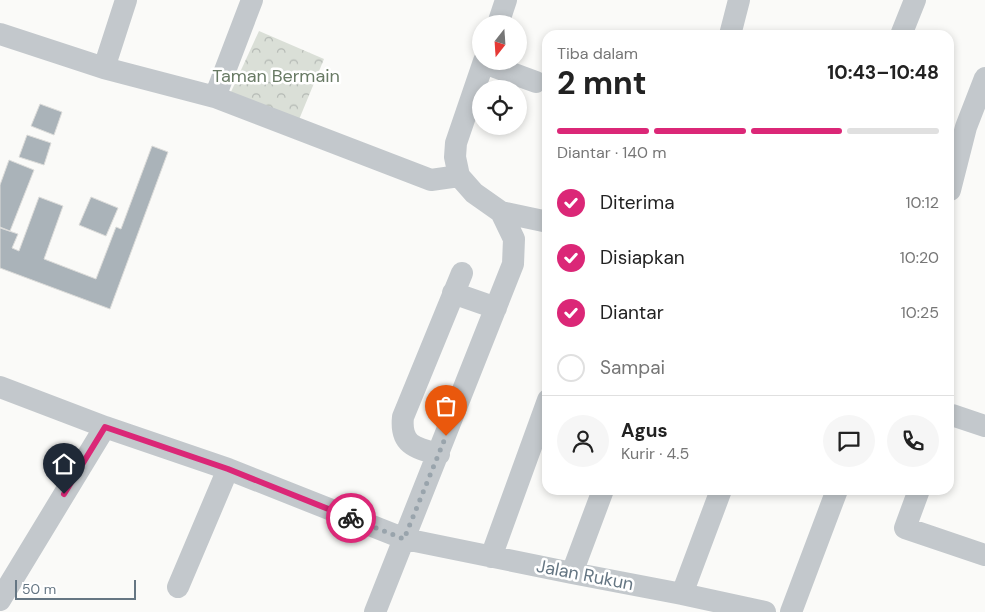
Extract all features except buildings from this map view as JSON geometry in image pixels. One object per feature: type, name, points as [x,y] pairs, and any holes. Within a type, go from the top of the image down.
[{"type":"street","points":[[104,68],[126,0]]},
{"type":"street","points":[[214,97],[252,0]]},
{"type":"street","points":[[731,30],[740,0]]},
{"type":"street","points":[[903,30],[915,0]]},
{"type":"street","points":[[0,34],[104,68],[214,97],[431,180],[459,176]]},
{"type":"street","points":[[481,70],[456,143],[455,157],[459,176],[474,193],[501,212],[542,221]]},
{"type":"street","points":[[505,70],[536,82]]},
{"type":"street","points":[[954,174],[966,127],[985,78]]},
{"type":"street","points":[[383,606],[404,539],[513,264],[514,239],[501,212]]},
{"type":"street","points":[[438,454],[407,441],[402,428],[404,417],[462,272]]},
{"type":"street","points":[[453,293],[496,308]]},
{"type":"street","name":"Jalan Rukun","points":[[0,387],[105,427],[228,469],[404,539],[682,594],[742,609],[765,612]]},
{"type":"street","points":[[954,416],[985,426]]},
{"type":"street","points":[[491,557],[542,417]]},
{"type":"street","points":[[0,600],[6,574],[105,427]]},
{"type":"street","points":[[178,587],[228,469]]},
{"type":"street","points":[[572,573],[601,495]]},
{"type":"street","points":[[682,594],[719,495]]},
{"type":"street","points":[[791,612],[835,495]]},
{"type":"street","points":[[918,495],[906,528],[985,555]]},
{"type":"green space","name":"Taman Bermain","points":[[259,31],[324,59],[298,122],[230,94]]},
{"type":"way so far","points":[[351,518],[404,539],[446,436]]},
{"type":"route","points":[[64,494],[105,427],[228,469],[351,518]]}]
